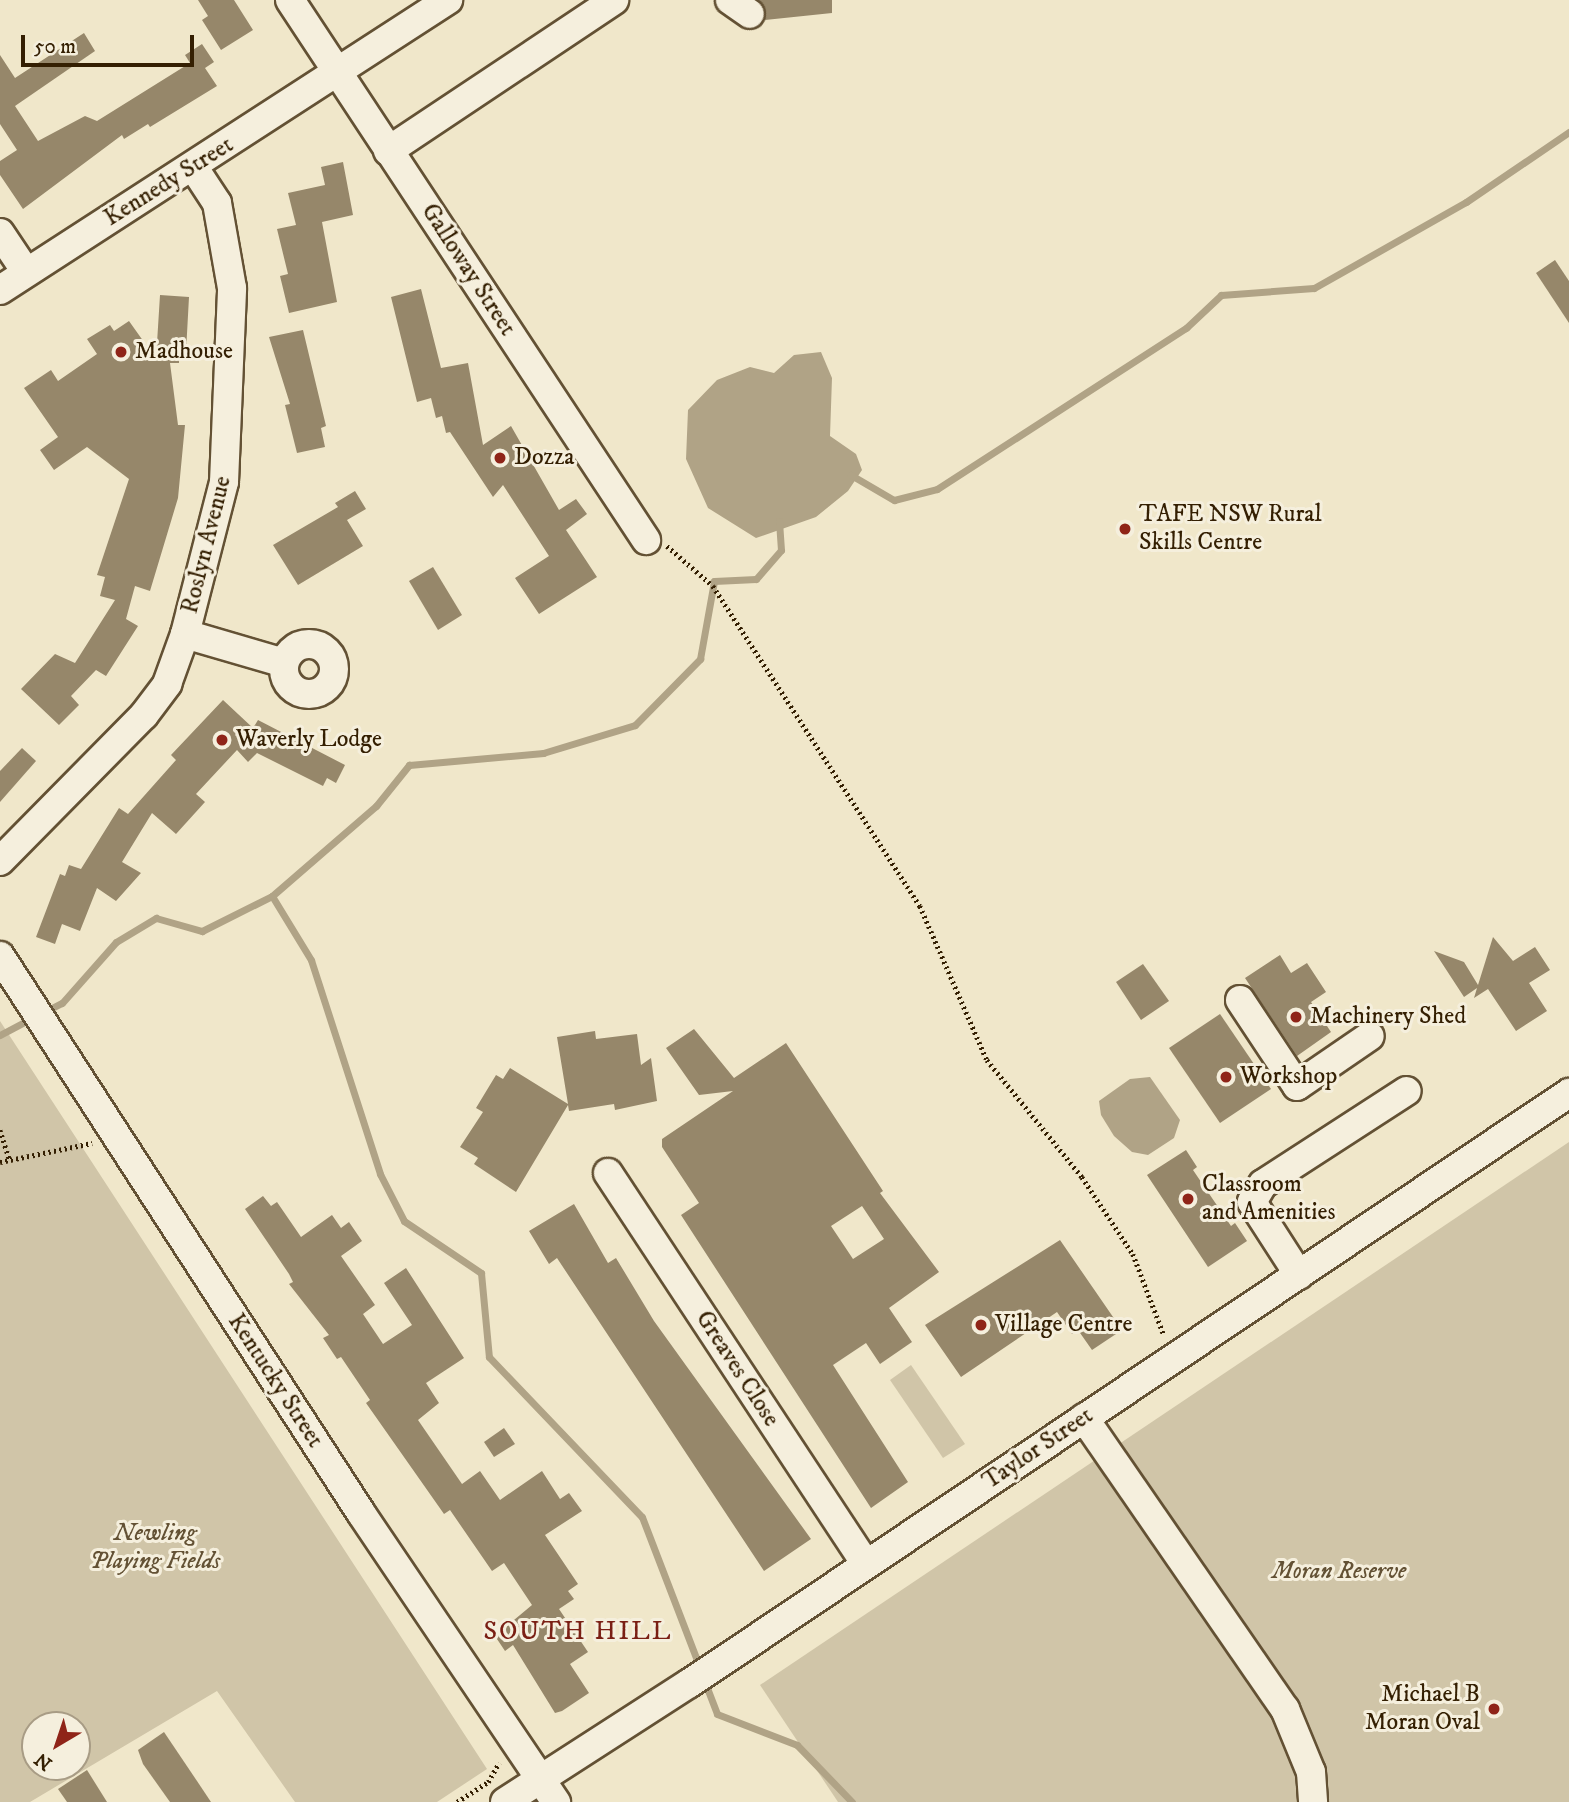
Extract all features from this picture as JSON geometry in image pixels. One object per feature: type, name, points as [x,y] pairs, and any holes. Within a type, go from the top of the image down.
[{"type":"street","name":"Galloway Street","points":[[290,0],[646,540]]},
{"type":"street","name":"Kennedy Street","points":[[0,290],[194,168],[448,0]]},
{"type":"street","points":[[388,151],[614,0]]},
{"type":"street","name":"Roslyn Avenue","points":[[0,861],[144,715],[167,684],[185,634],[224,482],[232,288],[217,203],[194,168]]},
{"type":"street","points":[[0,233],[26,272]]},
{"type":"street","points":[[185,634],[284,663]]},
{"type":"street","name":"Kentucky Street","points":[[3,960],[361,1513],[556,1802]]},
{"type":"street","points":[[1240,1000],[1297,1086],[1370,1036]]},
{"type":"street","points":[[1299,1275],[1252,1202],[1263,1184],[1407,1091]]},
{"type":"street","name":"Taylor Street","points":[[502,1789],[540,1777],[690,1683],[1569,1093]]},
{"type":"street","name":"Greaves Close","points":[[608,1173],[866,1564]]},
{"type":"street","points":[[1084,1418],[1285,1709],[1311,1772],[1313,1802]]},
{"type":"path","points":[[646,540],[667,546],[713,586],[844,787],[920,905],[987,1060],[1082,1177],[1133,1254],[1165,1338]]},
{"type":"path","points":[[0,1130],[10,1160]]},
{"type":"path","points":[[0,1162],[94,1143]]},
{"type":"path","points":[[457,1802],[488,1782],[499,1762]]},
{"type":"path","points":[[495,1771],[502,1789]]},
{"type":"green space","name":"Newling Playing Fields","points":[[0,1021],[487,1769],[437,1802],[295,1802],[217,1691],[91,1766],[91,1711],[21,1711],[21,1781],[65,1781],[30,1802],[0,1802]]},
{"type":"green space","name":"Moran Reserve","points":[[1569,1142],[1569,1802],[838,1802],[760,1685]]},
{"type":"green space","points":[[911,1365],[965,1444],[943,1458],[890,1380]]},
{"type":"shaded area","points":[[821,352],[832,378],[830,436],[856,454],[862,470],[848,491],[816,517],[756,538],[708,508],[686,459],[688,410],[717,380],[750,367],[774,373],[794,355]]},
{"type":"shaded area","points":[[1150,1077],[1180,1120],[1174,1138],[1148,1155],[1132,1152],[1114,1136],[1101,1115],[1099,1101],[1130,1079]]},
{"type":"building","points":[[198,0],[234,0],[253,30],[221,50],[202,20],[208,16]]},
{"type":"building","points":[[759,0],[832,0],[832,13],[765,20],[765,8]]},
{"type":"building","points":[[84,33],[95,51],[15,106],[38,141],[85,116],[97,121],[190,63],[185,55],[202,44],[214,62],[205,68],[217,86],[150,127],[148,124],[124,139],[122,135],[23,209],[0,175],[0,161],[17,150],[0,124],[0,55],[15,78]]},
{"type":"building","points":[[343,162],[353,215],[322,222],[337,302],[289,313],[280,276],[288,274],[277,229],[296,225],[288,193],[325,185],[321,167]]},
{"type":"building","points":[[1555,260],[1569,281],[1569,323],[1536,273]]},
{"type":"building","points":[[421,289],[441,368],[468,363],[483,445],[511,426],[559,510],[576,499],[587,514],[566,530],[597,577],[539,614],[515,578],[549,556],[503,485],[493,497],[450,432],[446,433],[442,416],[436,418],[431,398],[417,402],[391,297]]},
{"type":"building","points":[[160,295],[189,297],[186,352],[179,352],[179,363],[170,363],[178,425],[185,425],[178,498],[150,591],[135,586],[126,619],[138,626],[106,676],[96,670],[71,696],[79,705],[59,725],[21,689],[55,654],[75,663],[115,600],[100,596],[105,577],[97,575],[129,479],[87,447],[54,470],[40,450],[58,437],[24,388],[51,370],[58,381],[97,354],[87,339],[110,325],[114,331],[129,321],[156,359]]},
{"type":"building","points":[[303,330],[326,426],[321,428],[325,447],[297,453],[285,405],[290,404],[269,337]]},
{"type":"building","points":[[355,491],[366,509],[347,520],[363,546],[298,585],[273,545],[338,507],[335,503]]},
{"type":"building","points":[[433,567],[462,615],[438,630],[409,581]]},
{"type":"building","points":[[223,700],[253,728],[258,720],[345,765],[336,783],[327,778],[323,786],[257,753],[248,762],[237,750],[196,794],[205,802],[176,834],[152,813],[122,862],[141,873],[116,901],[97,888],[80,931],[62,924],[55,944],[36,937],[60,874],[65,876],[69,865],[81,869],[119,808],[128,814],[176,760],[171,755]]},
{"type":"building","points":[[22,748],[36,761],[0,802],[0,771]]},
{"type":"building","points":[[1493,937],[1513,961],[1535,947],[1550,970],[1529,983],[1547,1011],[1516,1031],[1488,989],[1474,998],[1477,988],[1464,997],[1434,951],[1464,962],[1478,985]]},
{"type":"building","name":"Machinery Shed","points":[[1280,955],[1291,973],[1307,963],[1326,992],[1311,1002],[1331,1032],[1297,1056],[1245,978]]},
{"type":"building","points":[[1143,964],[1169,1001],[1141,1020],[1116,982]]},
{"type":"building","name":"Workshop","points":[[1220,1014],[1271,1089],[1220,1123],[1169,1048]]},
{"type":"building","points":[[694,1029],[734,1078],[786,1043],[883,1191],[880,1193],[939,1272],[889,1308],[912,1342],[880,1364],[866,1343],[833,1365],[908,1482],[871,1508],[681,1215],[699,1203],[662,1147],[662,1139],[733,1091],[699,1095],[666,1048]],"holes":[[[862,1206],[884,1239],[853,1259],[831,1226]]]},
{"type":"building","points":[[595,1031],[596,1039],[637,1034],[641,1065],[651,1058],[657,1101],[615,1110],[614,1104],[569,1111],[568,1105],[516,1192],[474,1164],[478,1158],[460,1147],[483,1112],[476,1108],[496,1075],[503,1079],[510,1068],[568,1104],[557,1037]]},
{"type":"building","name":"Classroom and Amenities","points":[[1186,1150],[1197,1167],[1193,1170],[1231,1226],[1235,1223],[1247,1241],[1208,1267],[1147,1175]]},
{"type":"building","points":[[263,1196],[271,1206],[277,1202],[301,1237],[332,1215],[341,1228],[349,1222],[362,1241],[341,1256],[375,1305],[363,1314],[383,1344],[412,1325],[384,1283],[406,1268],[464,1358],[426,1383],[439,1403],[418,1420],[462,1484],[480,1471],[500,1500],[542,1471],[560,1499],[569,1493],[582,1511],[545,1535],[578,1584],[568,1591],[574,1599],[559,1609],[588,1652],[570,1664],[589,1693],[562,1711],[555,1713],[513,1645],[505,1651],[495,1636],[532,1605],[504,1563],[492,1571],[450,1510],[444,1514],[366,1403],[370,1400],[341,1357],[337,1359],[323,1338],[329,1335],[289,1284],[293,1282],[289,1274],[245,1209]]},
{"type":"building","points":[[574,1204],[608,1263],[616,1258],[654,1321],[811,1539],[764,1571],[557,1258],[549,1264],[529,1231]]},
{"type":"building","points":[[1060,1240],[1122,1330],[1092,1350],[1078,1330],[1072,1334],[1057,1312],[961,1377],[925,1325]]},
{"type":"building","points":[[504,1428],[515,1444],[494,1457],[484,1442]]},
{"type":"building","points":[[164,1732],[211,1802],[170,1802],[143,1764],[138,1750]]},
{"type":"building","points":[[91,1776],[107,1802],[67,1802],[58,1789],[70,1781],[91,1781]]},
{"type":"waterway","points":[[851,475],[894,500],[937,489],[1186,328],[1221,295],[1314,288],[1466,202],[1569,132]]},
{"type":"waterway","points":[[44,1012],[62,1003],[116,942],[156,918],[202,931],[272,896],[376,806],[409,765],[543,753],[635,725],[700,659],[714,581],[756,579],[781,550],[779,521]]},
{"type":"waterway","points":[[272,896],[311,960],[380,1174],[404,1221],[481,1273],[489,1357],[642,1517],[700,1668]]},
{"type":"waterway","points":[[0,1035],[34,1017]]},
{"type":"waterway","points":[[704,1680],[717,1714],[797,1745],[852,1802]]},
{"type":"place","name":"Madhouse","points":[[121,352]]},
{"type":"place","name":"Dozza","points":[[500,458]]},
{"type":"place","name":"TAFE NSW Rural Skills Centre","points":[[1125,529]]},
{"type":"place","name":"Waverly Lodge","points":[[222,740]]},
{"type":"place","name":"Machinery Shed","points":[[1296,1017]]},
{"type":"place","name":"Workshop","points":[[1226,1077]]},
{"type":"place","name":"Classroom and Amenities","points":[[1188,1199]]},
{"type":"place","name":"Village Centre","points":[[981,1325]]},
{"type":"place","name":"Michael B Moran Oval","points":[[1494,1709]]},
{"type":"district","name":"SOUTH HILL","points":[[578,1632]]}]
